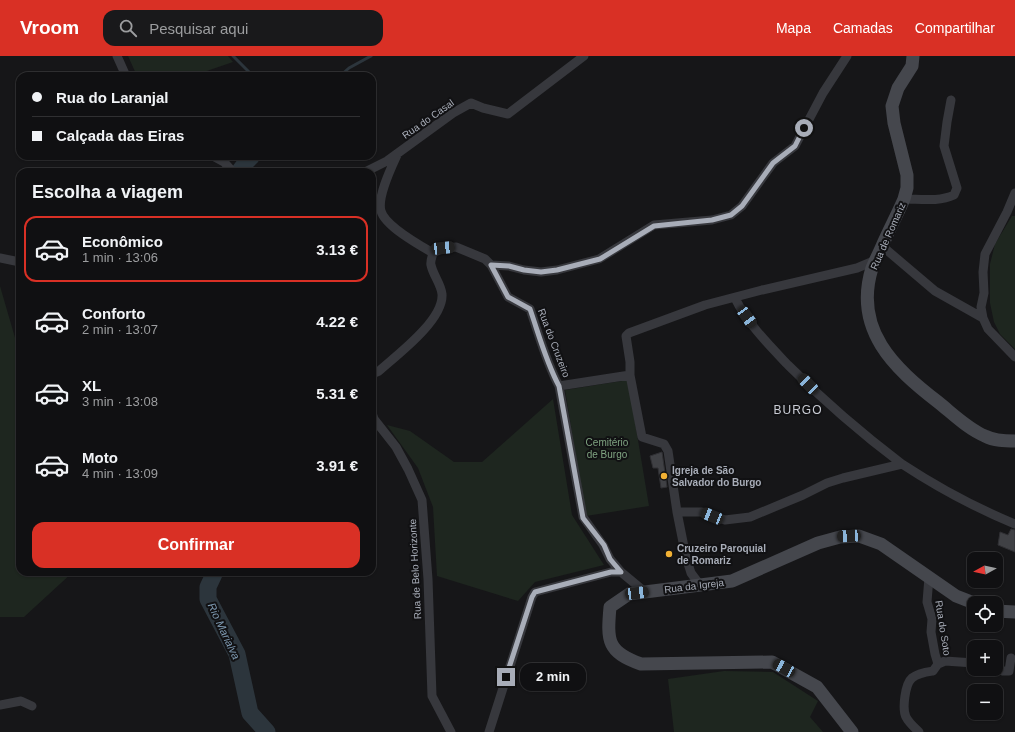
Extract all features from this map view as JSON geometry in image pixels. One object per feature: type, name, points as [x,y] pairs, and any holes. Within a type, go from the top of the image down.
[{"type":"street","points":[[117,56],[124,72]]},
{"type":"street","name":"Rua do Casal","points":[[372,168],[387,161],[454,113],[471,103],[483,108],[508,114],[584,56]]},
{"type":"street","points":[[376,372],[413,341],[428,325],[438,311],[442,302],[442,292],[430,264],[433,253],[443,248],[456,247],[485,259],[491,265],[509,266],[541,272],[557,270],[600,259],[654,226],[712,220],[731,215],[742,206],[773,163],[795,146],[823,93],[847,56]]},
{"type":"street","name":"Rua de Romariz","points":[[913,56],[912,66],[898,88],[892,106],[894,123],[906,175],[907,188],[904,199],[872,268],[868,290],[868,314],[876,338],[894,363],[915,384],[986,437],[998,440],[1015,441]]},
{"type":"street","points":[[904,199],[935,199],[947,198],[954,195],[957,188],[944,146],[951,100]]},
{"type":"street","points":[[398,153],[380,200],[380,211],[398,231],[433,253]]},
{"type":"street","points":[[220,160],[229,168]]},
{"type":"street","points":[[1015,192],[1007,212],[986,254],[983,272],[984,293],[981,307],[983,318],[988,329],[1015,357]]},
{"type":"street","points":[[882,246],[935,291],[983,318]]},
{"type":"street","points":[[0,258],[16,261]]},
{"type":"street","points":[[700,585],[691,573],[686,557],[677,512],[668,451],[664,444],[642,437],[630,375],[630,362],[626,336],[629,332],[705,305],[857,268],[876,260]]},
{"type":"street","name":"Rua do Cruzeiro","points":[[491,265],[508,297],[530,309],[552,373],[559,386],[630,375]]},
{"type":"street","points":[[735,298],[740,308],[776,352],[818,395],[843,417],[902,464],[945,489],[998,517],[1015,524]]},
{"type":"street","points":[[559,386],[583,518],[604,545],[610,559],[621,572],[646,592]]},
{"type":"street","name":"Rua de Belo Horizonte","points":[[376,422],[396,447],[422,500],[428,579],[432,696],[451,732]]},
{"type":"street","points":[[677,512],[702,512],[725,520],[750,517],[803,496],[827,483],[902,464]]},
{"type":"street","name":"Rua da Igreja","points":[[852,732],[818,687],[772,662],[641,664],[626,659],[611,646],[608,628],[610,607],[629,594],[732,581],[818,543],[840,537],[858,536],[881,544],[956,596],[967,600]]},
{"type":"street","points":[[489,732],[529,604],[535,592],[611,572],[621,572]]},
{"type":"street","name":"Rua do Soto","points":[[918,732],[906,717],[904,702],[906,691],[911,679],[920,674],[933,670],[938,664],[934,654],[932,619],[928,602],[929,577]]},
{"type":"street","points":[[1003,611],[1015,612]]},
{"type":"street","points":[[1003,671],[1009,672],[1011,658]]},
{"type":"street","points":[[938,664],[945,661],[967,663]]},
{"type":"street","points":[[0,705],[21,701],[32,706]]},
{"type":"green space","points":[[128,56],[228,56],[233,62],[204,72],[135,72]]},
{"type":"green space","points":[[1012,216],[1015,216],[1015,349],[1000,334],[994,322],[990,303],[990,264],[995,244]]},
{"type":"green space","points":[[0,286],[16,341],[16,576],[69,576],[24,617],[0,617]]},
{"type":"green space","name":"Cemitério de Burgo","points":[[628,380],[649,506],[586,516],[565,390]]},
{"type":"green space","points":[[553,399],[572,515],[604,565],[535,582],[518,601],[437,576],[433,507],[418,468],[387,425],[410,431],[454,462],[482,462]]},
{"type":"green space","points":[[724,671],[773,672],[818,701],[810,717],[823,732],[674,732],[668,679]]},
{"type":"building","name":"Igreja de São Salvador do Burgo","points":[[662,452],[667,487],[661,488],[658,468],[653,468],[650,456]]},
{"type":"building","points":[[1011,529],[1015,530],[1015,552],[998,545],[1000,532],[1008,535]]},
{"type":"waterway","name":"Rio Marialva","points":[[233,56],[249,72]]},
{"type":"waterway","points":[[344,72],[371,56]]},
{"type":"waterway","name":"Rio Marialva","points":[[242,168],[248,160]]},
{"type":"waterway","name":"Rio Marialva","points":[[213,576],[208,587],[208,599],[237,654],[250,713],[267,732]]},
{"type":"place","name":"Igreja de São Salvador do Burgo","points":[[664,476]]},
{"type":"place","name":"Cruzeiro Paroquial de Romariz","points":[[669,554]]},
{"type":"district","name":"BURGO","points":[[798,410]]},
{"type":"route","points":[[506,677],[532,597],[535,592],[611,572],[621,572],[610,559],[604,545],[583,518],[559,386],[552,373],[530,309],[508,297],[491,265],[509,266],[541,272],[557,270],[600,259],[634,239],[646,229],[654,226],[712,220],[731,215],[742,206],[773,163],[795,146],[804,128]]}]
